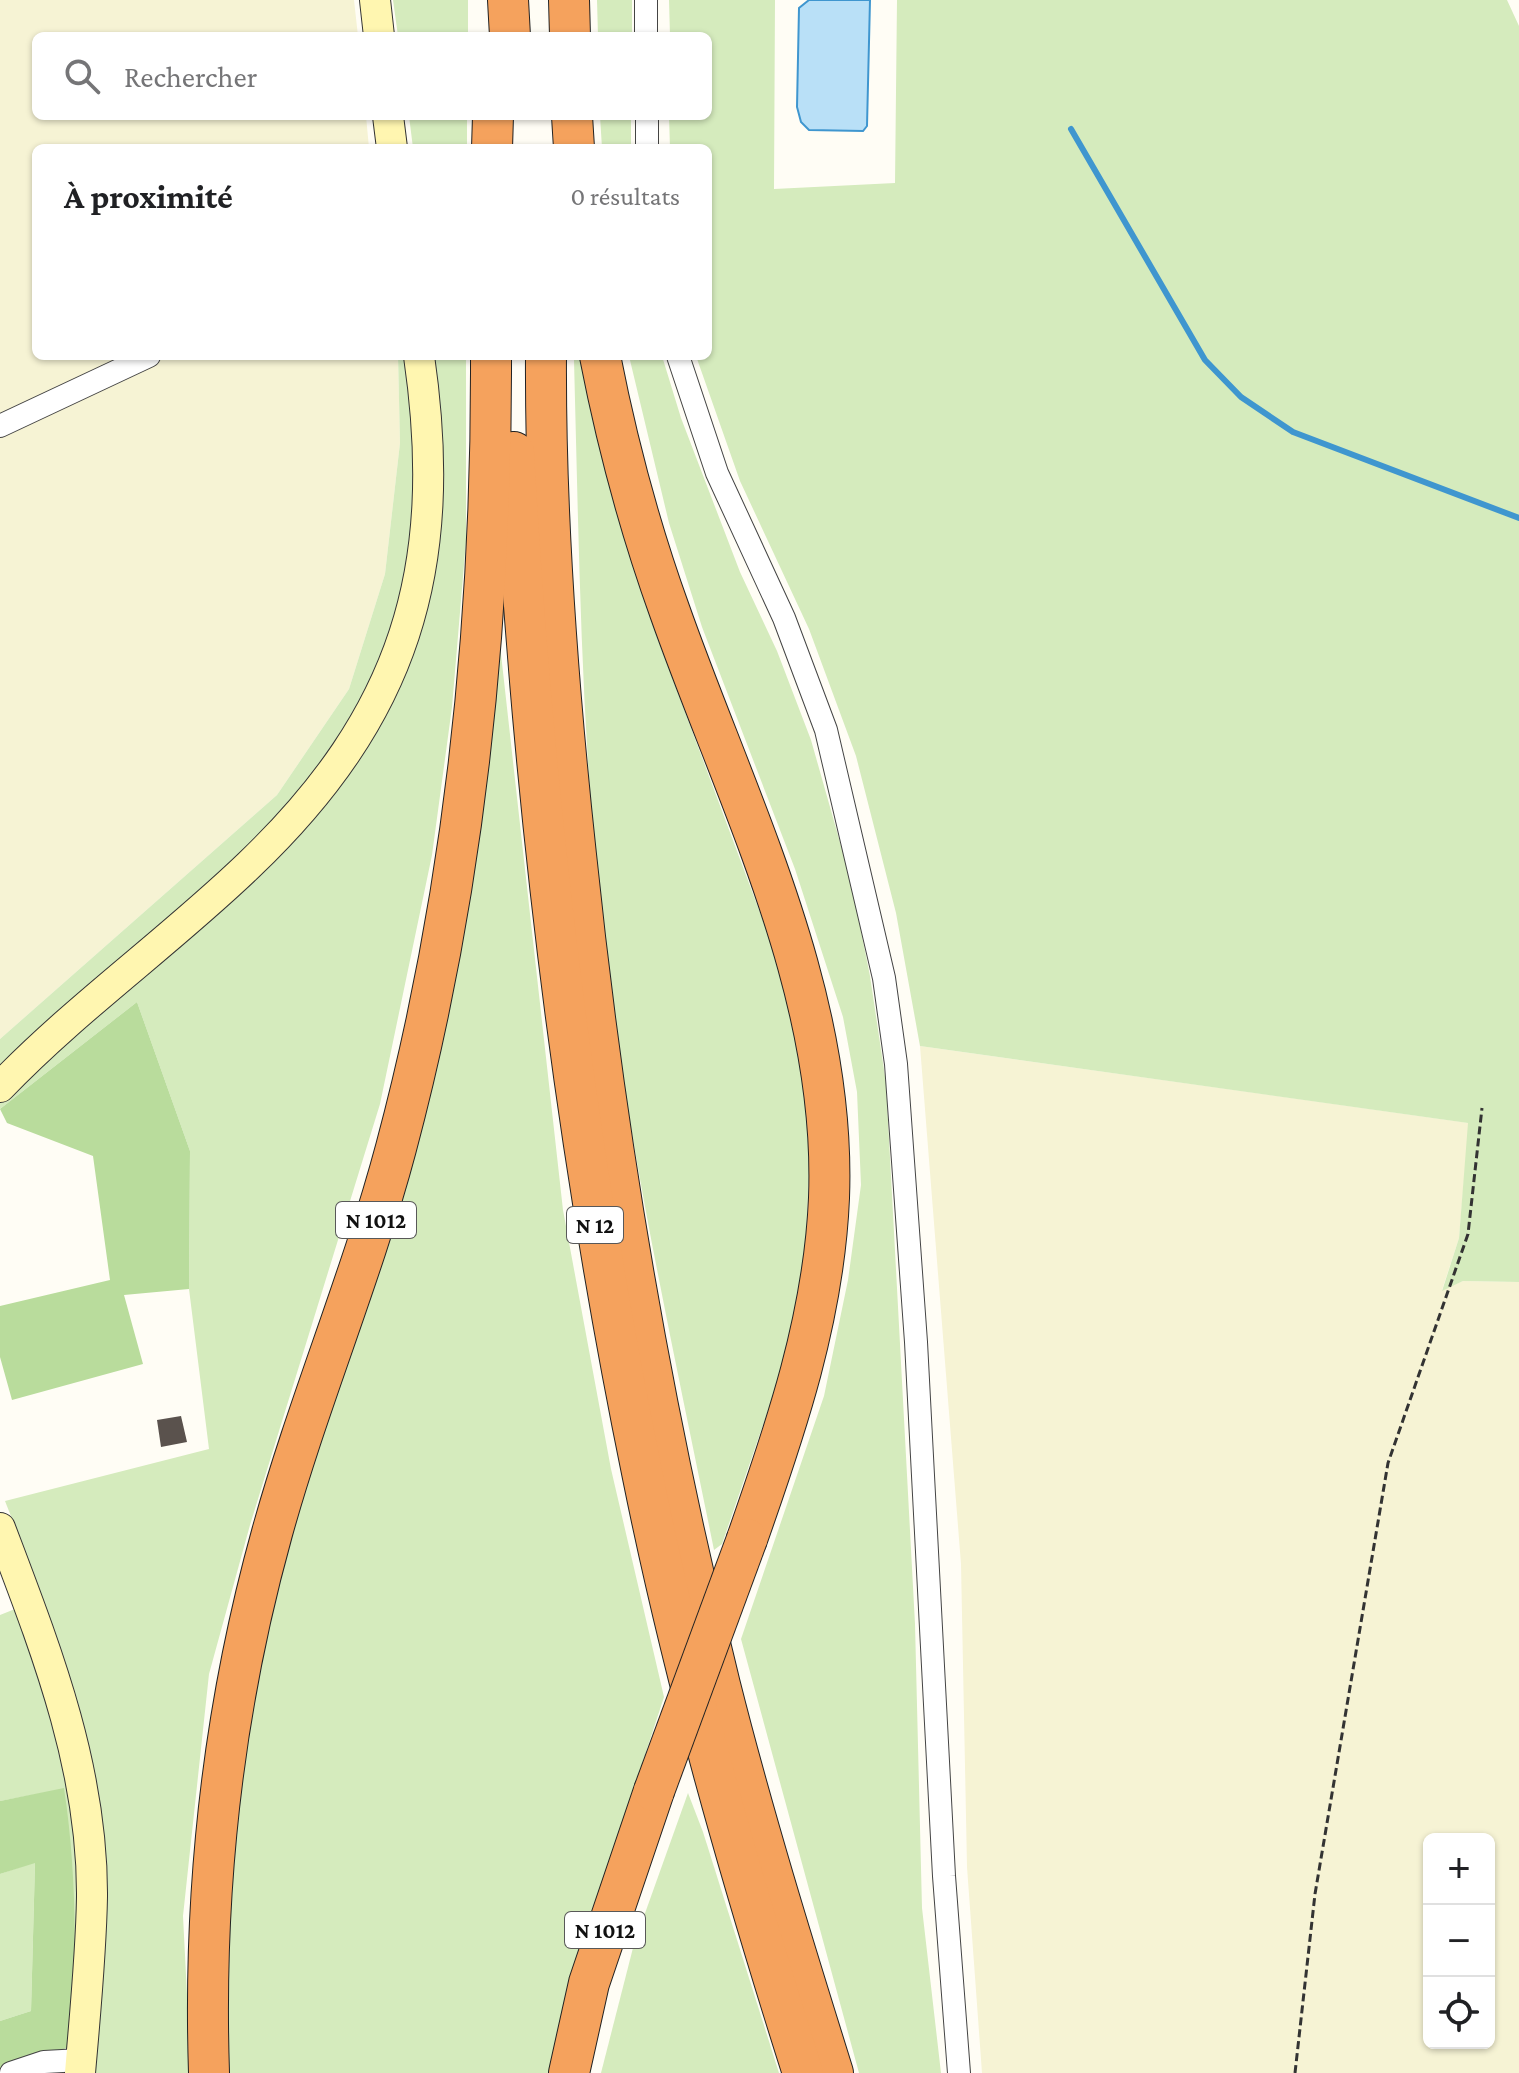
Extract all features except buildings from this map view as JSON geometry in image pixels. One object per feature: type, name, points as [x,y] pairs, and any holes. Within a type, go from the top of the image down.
[{"type":"highway","points":[[498,32],[500,0]]},
{"type":"highway","points":[[508,0],[510,32]]},
{"type":"highway","points":[[548,0],[548,32]]},
{"type":"highway","points":[[569,0],[570,32]]},
{"type":"highway","points":[[492,144],[493,120]]},
{"type":"highway","points":[[513,120],[513,144]]},
{"type":"highway","points":[[547,120],[547,144]]},
{"type":"highway","points":[[572,120],[574,144]]},
{"type":"highway","name":"N 1012","points":[[209,2073],[207,1971],[212,1873],[234,1698],[271,1534],[375,1224],[396,1146],[432,994],[459,845],[471,755],[486,577],[491,360]]},
{"type":"highway","name":"N 12","points":[[512,360],[519,555],[536,761],[554,939],[592,1209],[642,1476],[687,1668],[724,1813],[803,2073]]},
{"type":"highway","name":"N 12","points":[[546,360],[546,471],[566,763],[584,932],[623,1222],[659,1415],[721,1687],[785,1921],[833,2073]]},
{"type":"highway","name":"N 1012","points":[[569,2073],[589,1983],[654,1791],[792,1409],[822,1277],[829,1195],[823,1082],[804,986],[775,894],[647,544],[601,360]]},
{"type":"street","points":[[375,0],[379,32]]},
{"type":"street","points":[[646,0],[646,32]]},
{"type":"street","points":[[388,120],[392,144]]},
{"type":"street","points":[[647,120],[647,144]]},
{"type":"street","points":[[0,426],[140,360]]},
{"type":"street","points":[[0,1087],[248,867],[300,813],[347,755],[388,682],[413,605],[429,521],[428,414],[420,360]]},
{"type":"street","points":[[679,360],[717,473],[784,618],[826,730],[884,978],[896,1064],[915,1327],[945,1892],[959,2073]]},
{"type":"street","points":[[0,1528],[55,1676],[86,1811],[92,1897],[80,2066],[60,2059],[11,2073]]},
{"type":"path","points":[[1295,2073],[1315,1894],[1363,1594],[1388,1463],[1468,1234],[1482,1108]]},
{"type":"shaded area","points":[[0,0],[354,0],[358,32],[32,32],[32,120],[366,120],[369,144],[32,144],[32,360],[398,360],[400,443],[385,574],[349,689],[277,795],[0,1039]]},
{"type":"shaded area","points":[[920,1046],[1469,1123],[1459,1238],[1442,1290],[1463,1281],[1519,1282],[1519,2073],[982,2073],[967,1867],[961,1564]]},
{"type":"green space","points":[[393,0],[468,0],[468,32],[397,32]]},
{"type":"green space","points":[[597,0],[632,0],[632,32],[598,32]]},
{"type":"green space","points":[[669,0],[775,0],[774,189],[895,183],[897,0],[1507,0],[1519,26],[1519,1282],[1463,1281],[1442,1291],[1459,1238],[1468,1123],[920,1046],[896,913],[856,756],[809,629],[740,481],[697,360],[712,360],[712,144],[670,144],[669,120],[712,120],[712,32],[670,32]]},
{"type":"green space","points":[[410,120],[467,120],[467,144],[412,144]]},
{"type":"green space","points":[[600,120],[631,120],[631,144],[602,144]]},
{"type":"green space","points":[[398,360],[466,360],[466,541],[452,707],[432,855],[380,1104],[250,1525],[209,1674],[183,1916],[191,2073],[44,2073],[70,2047],[64,1789],[0,1801],[0,1615],[15,1609],[6,1587],[32,1570],[5,1501],[209,1449],[189,1289],[190,1151],[137,1002],[0,1109],[0,1039],[277,795],[349,689],[385,574],[400,443]]},
{"type":"green space","points":[[574,360],[584,360],[606,465],[657,637],[774,950],[803,1067],[810,1160],[804,1271],[784,1364],[722,1544],[714,1550],[666,1317],[612,1005],[589,785]]},
{"type":"green space","points":[[630,360],[663,360],[681,418],[740,572],[777,651],[811,740],[851,881],[870,976],[886,1083],[915,1624],[922,1908],[941,2073],[859,2073],[741,1639],[824,1396],[848,1280],[861,1185],[857,1092],[843,1017],[795,869],[702,627],[669,523]]},
{"type":"green space","points":[[500,645],[563,1210],[611,1469],[664,1697],[604,1880],[551,2073],[229,2073],[227,1967],[232,1834],[250,1702]]},
{"type":"green space","points":[[137,1002],[190,1151],[189,1289],[124,1295],[143,1364],[12,1400],[0,1357],[0,1306],[110,1280],[93,1156],[7,1123],[0,1109]]},
{"type":"green space","points":[[64,1788],[74,1917],[70,2047],[0,2069],[0,2021],[31,2011],[35,1863],[0,1874],[0,1801]]},
{"type":"green space","points":[[688,1793],[779,2073],[601,2073],[634,1944]]},
{"type":"green space","points":[[35,1862],[31,2011],[0,2021],[0,1874]]},
{"type":"water","points":[[809,0],[870,0],[867,126],[863,131],[809,130],[801,122],[797,107],[799,8]]},
{"type":"waterway","points":[[1071,129],[1205,360],[1241,397],[1293,432],[1519,518]]}]
